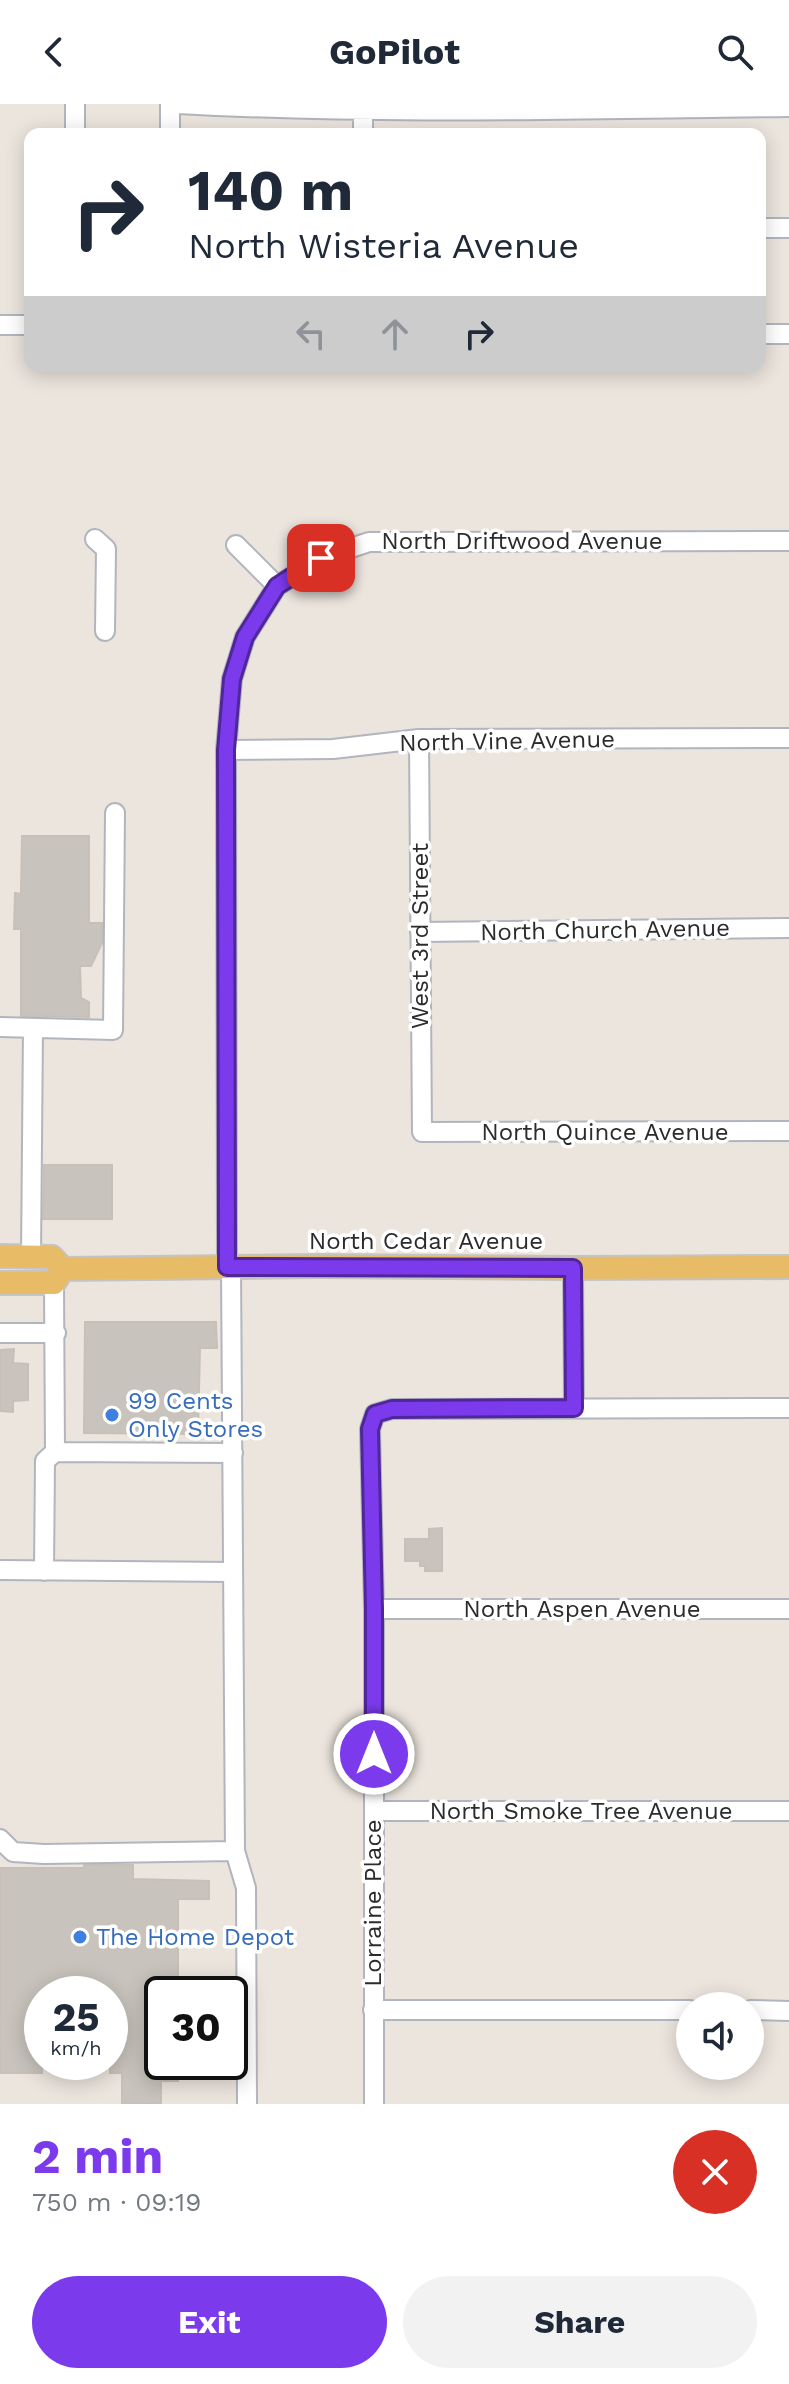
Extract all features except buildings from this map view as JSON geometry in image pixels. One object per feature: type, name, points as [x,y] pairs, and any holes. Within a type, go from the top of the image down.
[{"type":"main road","name":"North Cedar Avenue","points":[[0,1256],[52,1257],[58,1276]]},
{"type":"main road","name":"North Cedar Avenue","points":[[0,1283],[58,1276],[229,1267],[789,1267]]},
{"type":"street","points":[[75,104],[75,128]]},
{"type":"street","points":[[170,104],[170,128]]},
{"type":"street","points":[[178,104],[363,111],[789,107]]},
{"type":"street","points":[[363,111],[363,128]]},
{"type":"street","points":[[766,228],[789,228]]},
{"type":"street","points":[[0,325],[24,325]]},
{"type":"street","points":[[766,334],[789,334]]},
{"type":"street","points":[[95,539],[106,549],[105,631]]},
{"type":"street","name":"North Driftwood Avenue","points":[[277,586],[321,558],[369,542],[789,541]]},
{"type":"street","points":[[236,545],[277,586],[245,637],[232,679],[226,750],[235,1851],[246,1888],[247,2104]]},
{"type":"street","name":"North Vine Avenue","points":[[226,750],[333,749],[419,739],[789,738]]},
{"type":"street","name":"West 3rd Street","points":[[419,739],[422,1132]]},
{"type":"street","points":[[0,1027],[113,1030],[115,813]]},
{"type":"street","name":"North Church Avenue","points":[[420,932],[789,928]]},
{"type":"street","points":[[31,1257],[33,1028]]},
{"type":"street","name":"North Quince Avenue","points":[[422,1132],[789,1131]]},
{"type":"street","points":[[573,1268],[574,1408],[789,1408]]},
{"type":"street","points":[[55,1452],[58,1276]]},
{"type":"street","points":[[0,1333],[56,1333]]},
{"type":"street","name":"Lorraine Place","points":[[374,2104],[374,1609],[370,1429],[375,1414],[392,1409],[574,1408]]},
{"type":"street","points":[[44,1571],[45,1461],[55,1452],[233,1453]]},
{"type":"street","points":[[0,1570],[233,1572]]},
{"type":"street","name":"North Aspen Avenue","points":[[374,1609],[789,1609]]},
{"type":"street","name":"North Smoke Tree Avenue","points":[[374,1811],[789,1811]]},
{"type":"street","points":[[0,1839],[13,1852],[44,1854],[235,1851]]},
{"type":"street","points":[[373,2010],[676,2010]]},
{"type":"street","points":[[764,2010],[789,2011]]},
{"type":"place","name":"99 Cents Only Stores","points":[[112,1415]]},
{"type":"place","name":"The Home Depot","points":[[80,1937]]},
{"type":"route","points":[[321,558],[277,586],[245,637],[232,679],[226,750],[227,1267],[573,1268],[574,1408],[392,1409],[375,1414],[370,1429],[374,1754]]}]
